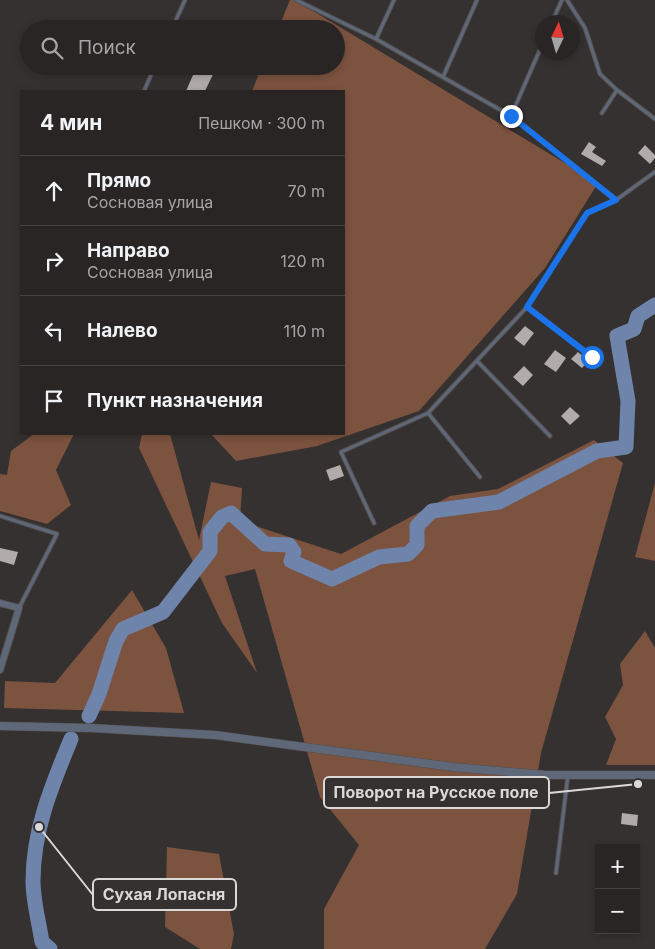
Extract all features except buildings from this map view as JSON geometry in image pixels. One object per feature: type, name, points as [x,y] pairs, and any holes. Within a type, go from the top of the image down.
[{"type":"street","points":[[0,603],[19,608],[0,670]]},
{"type":"street","points":[[0,726],[91,728],[215,735],[453,767],[546,775],[655,775]]},
{"type":"lane","points":[[176,20],[185,0]]},
{"type":"lane","points":[[296,0],[336,20]]},
{"type":"lane","points":[[376,40],[394,0]]},
{"type":"lane","points":[[443,77],[477,0]]},
{"type":"lane","points":[[555,15],[562,0]]},
{"type":"lane","points":[[567,0],[585,28],[600,74],[617,90],[655,119]]},
{"type":"lane","points":[[345,24],[511,116],[616,200]]},
{"type":"lane","points":[[511,116],[535,60]]},
{"type":"lane","points":[[144,90],[151,75]]},
{"type":"lane","points":[[602,113],[617,90]]},
{"type":"lane","points":[[374,523],[341,452],[428,414],[527,307],[587,213],[616,200],[655,172]]},
{"type":"lane","points":[[527,307],[592,357]]},
{"type":"lane","points":[[478,362],[550,436]]},
{"type":"lane","points":[[428,414],[480,477]]},
{"type":"lane","points":[[0,516],[57,534],[19,608]]},
{"type":"lane","points":[[556,874],[568,774]]},
{"type":"shaded area","points":[[290,0],[295,0],[328,20],[282,20]]},
{"type":"shaded area","points":[[345,30],[598,183],[545,268],[419,411],[317,446],[236,461],[212,435],[345,435],[345,90],[252,90],[258,75],[345,75]]},
{"type":"shaded area","points":[[33,435],[74,435],[56,470],[71,505],[47,524],[0,511],[0,474],[7,475],[11,451]]},
{"type":"shaded area","points":[[142,435],[170,435],[199,540],[211,482],[242,488],[240,521],[341,554],[450,496],[498,489],[594,440],[623,463],[541,753],[517,894],[485,949],[324,949],[324,909],[359,845],[320,797],[255,569],[225,576],[257,673],[222,623],[139,448]]},
{"type":"shaded area","points":[[655,483],[655,561],[635,557]]},
{"type":"shaded area","points":[[132,590],[166,648],[184,713],[4,708],[5,681],[55,683]]},
{"type":"shaded area","points":[[645,631],[655,648],[655,765],[606,765],[616,739],[605,717],[623,685],[620,664]]},
{"type":"shaded area","points":[[167,847],[219,854],[234,934],[231,949],[200,949],[165,927]]},
{"type":"waterway","points":[[89,716],[99,694],[116,641],[123,629],[163,612],[210,551],[210,532],[222,517],[231,513],[265,544],[289,545],[294,552],[291,561],[332,579],[379,557],[408,554],[417,545],[417,526],[432,511],[499,502],[597,451],[626,447],[628,401],[617,336],[634,329],[638,316],[655,305]]},
{"type":"waterway","points":[[50,949],[42,942],[34,896],[34,862],[36,844],[45,808],[71,739]]},
{"type":"place","name":"Поворот на Русское поле","points":[[638,784]]},
{"type":"place","name":"Сухая Лопасня","points":[[39,827]]},
{"type":"route","points":[[511,116],[616,200],[587,213],[527,307],[592,357]]}]
